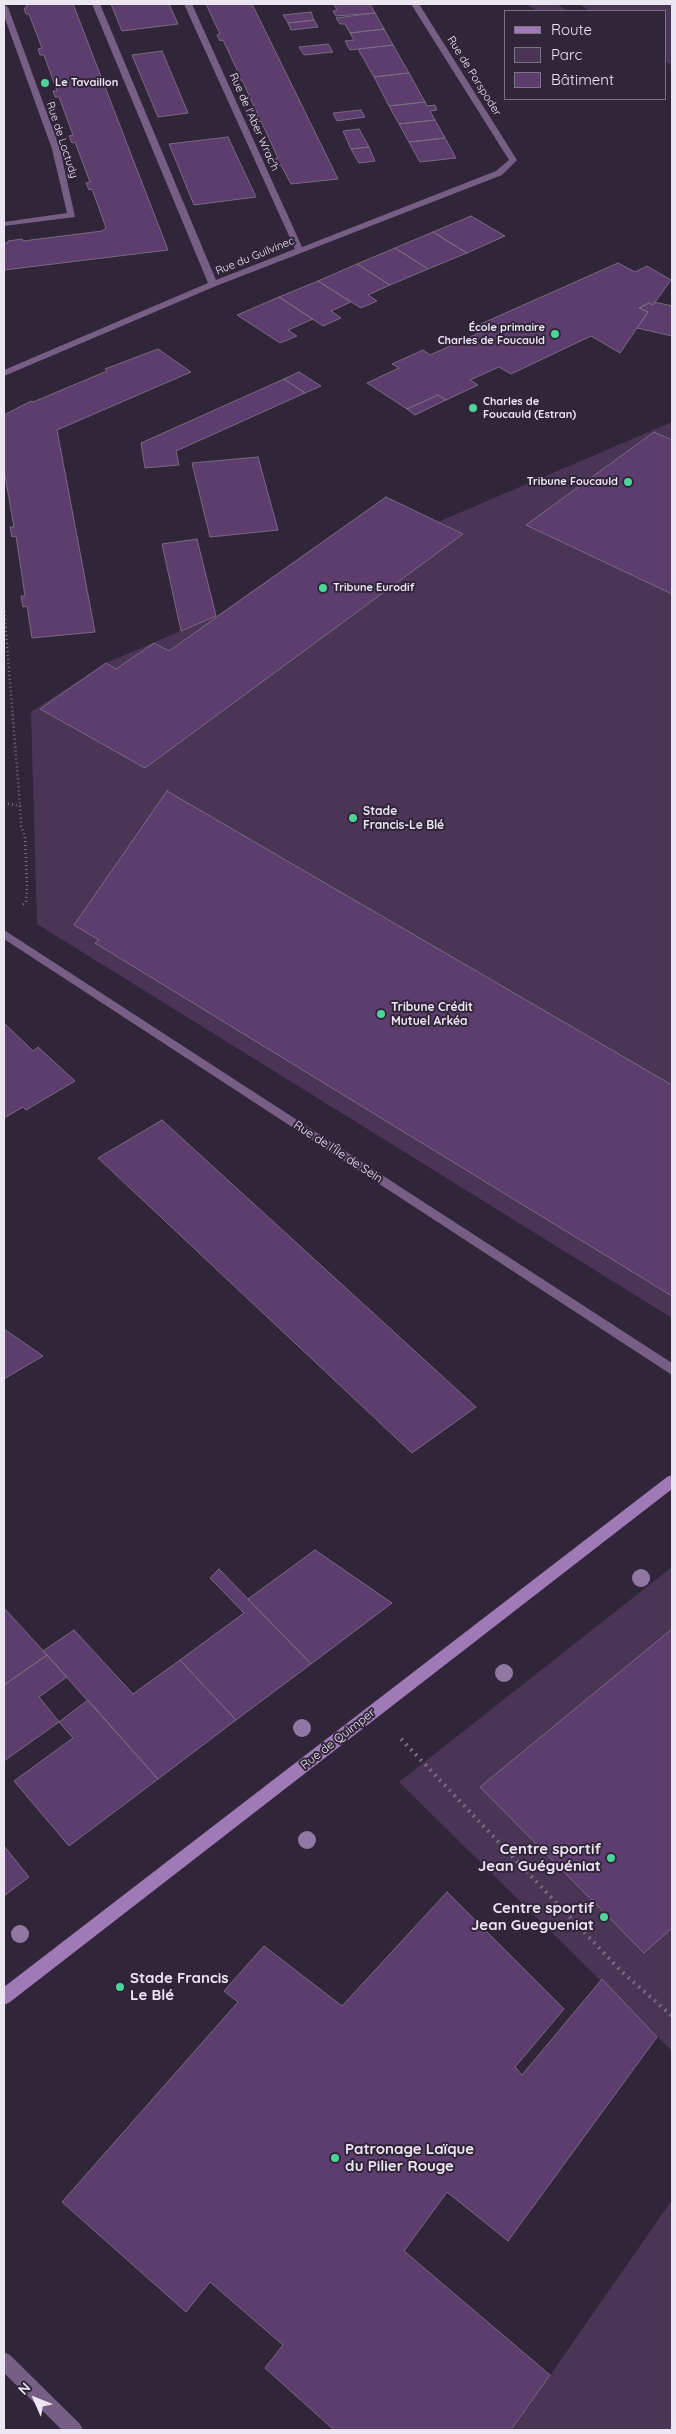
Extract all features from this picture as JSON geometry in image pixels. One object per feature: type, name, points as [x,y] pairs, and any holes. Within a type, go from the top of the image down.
[{"type":"main road","name":"Rue de Quimper","points":[[4,1997],[672,1480]]},
{"type":"street","points":[[96,4],[213,284]]},
{"type":"street","name":"Rue de l'Aber Wrac'h","points":[[188,4],[299,250]]},
{"type":"street","name":"Rue de Porspoder","points":[[415,4],[513,160]]},
{"type":"street","name":"Rue de Loctudy","points":[[4,7],[56,149],[72,215],[4,224]]},
{"type":"street","name":"Rue du Guilvinec","points":[[4,373],[213,284],[499,173],[513,160]]},
{"type":"street","name":"Rue de l'Île de Sein","points":[[4,934],[672,1370]]},
{"type":"street","points":[[4,2361],[74,2430]]},
{"type":"path","points":[[4,607],[21,826],[25,837],[26,902],[19,908]]},
{"type":"path","points":[[4,803],[20,806]]},
{"type":"path","points":[[375,1711],[621,1971],[672,2016]]},
{"type":"green space","points":[[526,4],[557,4],[566,10],[535,10]]},
{"type":"green space","points":[[579,4],[672,4],[672,66],[666,62],[666,10],[588,10]]},
{"type":"green space","name":"Stade Francis-Le Blé","points":[[672,422],[672,1318],[37,924],[31,712],[106,663],[216,616],[386,497],[438,522]]},
{"type":"green space","name":"Centre sportif Jean Guegueniat","points":[[672,1567],[672,2051],[399,1782]]},
{"type":"green space","points":[[672,2200],[672,2430],[512,2430]]},
{"type":"building","points":[[26,4],[73,4],[168,250],[4,270],[4,243],[8,243],[8,241],[22,239],[23,241],[102,231],[106,228],[92,189],[89,190],[86,183],[90,182],[75,142],[72,143],[69,136],[73,135],[59,97],[55,97],[53,91],[57,91],[44,55],[40,55],[38,49],[42,48],[29,14],[26,14],[24,8],[27,8]]},
{"type":"building","points":[[111,4],[169,4],[178,24],[122,31]]},
{"type":"building","points":[[206,4],[252,4],[338,179],[291,184],[281,165],[278,165],[275,159],[278,158],[261,121],[258,122],[255,115],[258,115],[242,80],[239,80],[236,74],[239,74],[223,40],[220,41],[217,35],[220,34]]},
{"type":"building","points":[[334,4],[370,4],[375,13],[336,16],[333,11],[337,10]]},
{"type":"building","points":[[311,12],[314,20],[288,23],[283,15]]},
{"type":"building","points":[[375,13],[384,29],[350,33],[345,24],[340,24],[336,18]]},
{"type":"building","points":[[314,20],[318,27],[291,30],[288,23]]},
{"type":"building","points":[[384,29],[393,45],[350,50],[345,41],[354,40],[350,33]]},
{"type":"building","points":[[328,44],[333,52],[304,55],[299,47]]},
{"type":"building","points":[[393,45],[409,73],[374,77],[358,49]]},
{"type":"building","points":[[162,51],[188,113],[158,117],[132,55]]},
{"type":"building","points":[[409,73],[425,102],[389,106],[374,77]]},
{"type":"building","points":[[425,102],[427,106],[435,105],[437,110],[430,111],[435,120],[399,124],[389,106]]},
{"type":"building","points":[[361,110],[365,117],[337,121],[333,113]]},
{"type":"building","points":[[435,120],[445,138],[409,142],[399,124]]},
{"type":"building","points":[[359,129],[369,147],[351,149],[343,131]]},
{"type":"building","points":[[228,137],[256,197],[194,205],[169,144]]},
{"type":"building","points":[[445,138],[456,158],[420,162],[409,142]]},
{"type":"building","points":[[369,147],[375,161],[359,163],[351,149]]},
{"type":"building","points":[[471,216],[505,236],[467,253],[433,232]]},
{"type":"building","points":[[433,232],[467,253],[428,269],[395,248]]},
{"type":"building","points":[[395,248],[428,269],[390,285],[357,264]]},
{"type":"building","name":"École primaire Charles de Foucauld","points":[[618,263],[635,272],[647,266],[671,280],[653,305],[649,303],[639,308],[648,312],[620,353],[591,336],[511,374],[499,367],[470,380],[478,385],[446,400],[438,395],[407,409],[367,383],[399,368],[392,364],[423,350],[430,355],[481,332],[474,327]]},
{"type":"building","points":[[357,264],[390,285],[368,295],[377,301],[361,308],[318,281]]},
{"type":"building","points":[[318,281],[351,302],[331,311],[341,318],[323,326],[279,297]]},
{"type":"building","points":[[279,297],[313,319],[288,330],[297,336],[280,343],[237,315]]},
{"type":"building","points":[[655,302],[672,306],[672,336],[637,328],[648,312],[639,308],[649,303],[653,305]]},
{"type":"building","points":[[158,349],[191,372],[57,430],[95,632],[32,638],[27,606],[23,607],[21,596],[25,596],[16,536],[12,537],[10,527],[14,527],[4,470],[4,415],[31,401],[33,402],[107,371],[105,369]]},
{"type":"building","points":[[299,372],[321,386],[305,393],[284,379]]},
{"type":"building","points":[[284,379],[305,393],[176,451],[179,465],[145,468],[141,443]]},
{"type":"building","points":[[438,395],[446,400],[415,415],[407,409]]},
{"type":"building","name":"Tribune Foucauld","points":[[654,432],[672,440],[672,594],[526,525]]},
{"type":"building","points":[[258,457],[278,530],[210,537],[192,463]]},
{"type":"building","name":"Tribune Eurodif","points":[[386,497],[463,534],[145,768],[40,709],[106,663],[116,669],[154,643],[169,651]]},
{"type":"building","points":[[197,539],[216,616],[181,631],[162,544]]},
{"type":"building","name":"Tribune Crédit Mutuel Arkéa","points":[[167,791],[672,1085],[672,1296],[95,943],[99,940],[74,925]]},
{"type":"building","points":[[4,1023],[33,1051],[38,1047],[75,1081],[26,1110],[23,1107],[4,1118]]},
{"type":"building","points":[[162,1120],[476,1407],[412,1453],[98,1158]]},
{"type":"building","points":[[4,1329],[43,1356],[4,1379]]},
{"type":"building","points":[[315,1550],[392,1603],[311,1664],[248,1599]]},
{"type":"building","points":[[219,1569],[311,1664],[236,1720],[180,1660],[244,1613],[210,1578]]},
{"type":"building","points":[[4,1608],[47,1655],[4,1685]]},
{"type":"building","name":"Centre sportif Jean Guéguéniat","points":[[672,1629],[672,1928],[644,1953],[480,1787]]},
{"type":"building","points":[[74,1630],[133,1694],[180,1660],[236,1720],[158,1779],[43,1651]]},
{"type":"building","points":[[47,1655],[67,1677],[39,1697],[59,1722],[4,1761],[4,1685]]},
{"type":"building","points":[[88,1700],[158,1779],[69,1846],[14,1781],[73,1738],[59,1722]]},
{"type":"building","points":[[4,1846],[29,1877],[4,1896]]},
{"type":"building","name":"Patronage Laïque du Pilier Rouge","points":[[447,1892],[564,2009],[515,2067],[522,2075],[602,1979],[657,2037],[508,2241],[447,2192],[404,2251],[550,2375],[511,2430],[334,2430],[265,2368],[283,2345],[210,2282],[186,2312],[62,2202],[238,2002],[224,1991],[264,1946],[342,2006]]},
{"type":"place","name":"Le Tavaillon","points":[[45,83]]},
{"type":"place","name":"École primaire Charles de Foucauld","points":[[555,334]]},
{"type":"place","name":"Charles de Foucauld (Estran)","points":[[473,408]]},
{"type":"place","name":"Tribune Foucauld","points":[[628,482]]},
{"type":"place","name":"Tribune Eurodif","points":[[323,588]]},
{"type":"place","name":"Stade Francis-Le Blé","points":[[353,818]]},
{"type":"place","name":"Tribune Crédit Mutuel Arkéa","points":[[381,1014]]},
{"type":"place","name":"Centre sportif Jean Guéguéniat","points":[[611,1858]]},
{"type":"place","name":"Centre sportif Jean Guegueniat","points":[[604,1917]]},
{"type":"place","name":"Stade Francis Le Blé","points":[[120,1987]]},
{"type":"place","name":"Patronage Laïque du Pilier Rouge","points":[[335,2158]]}]
